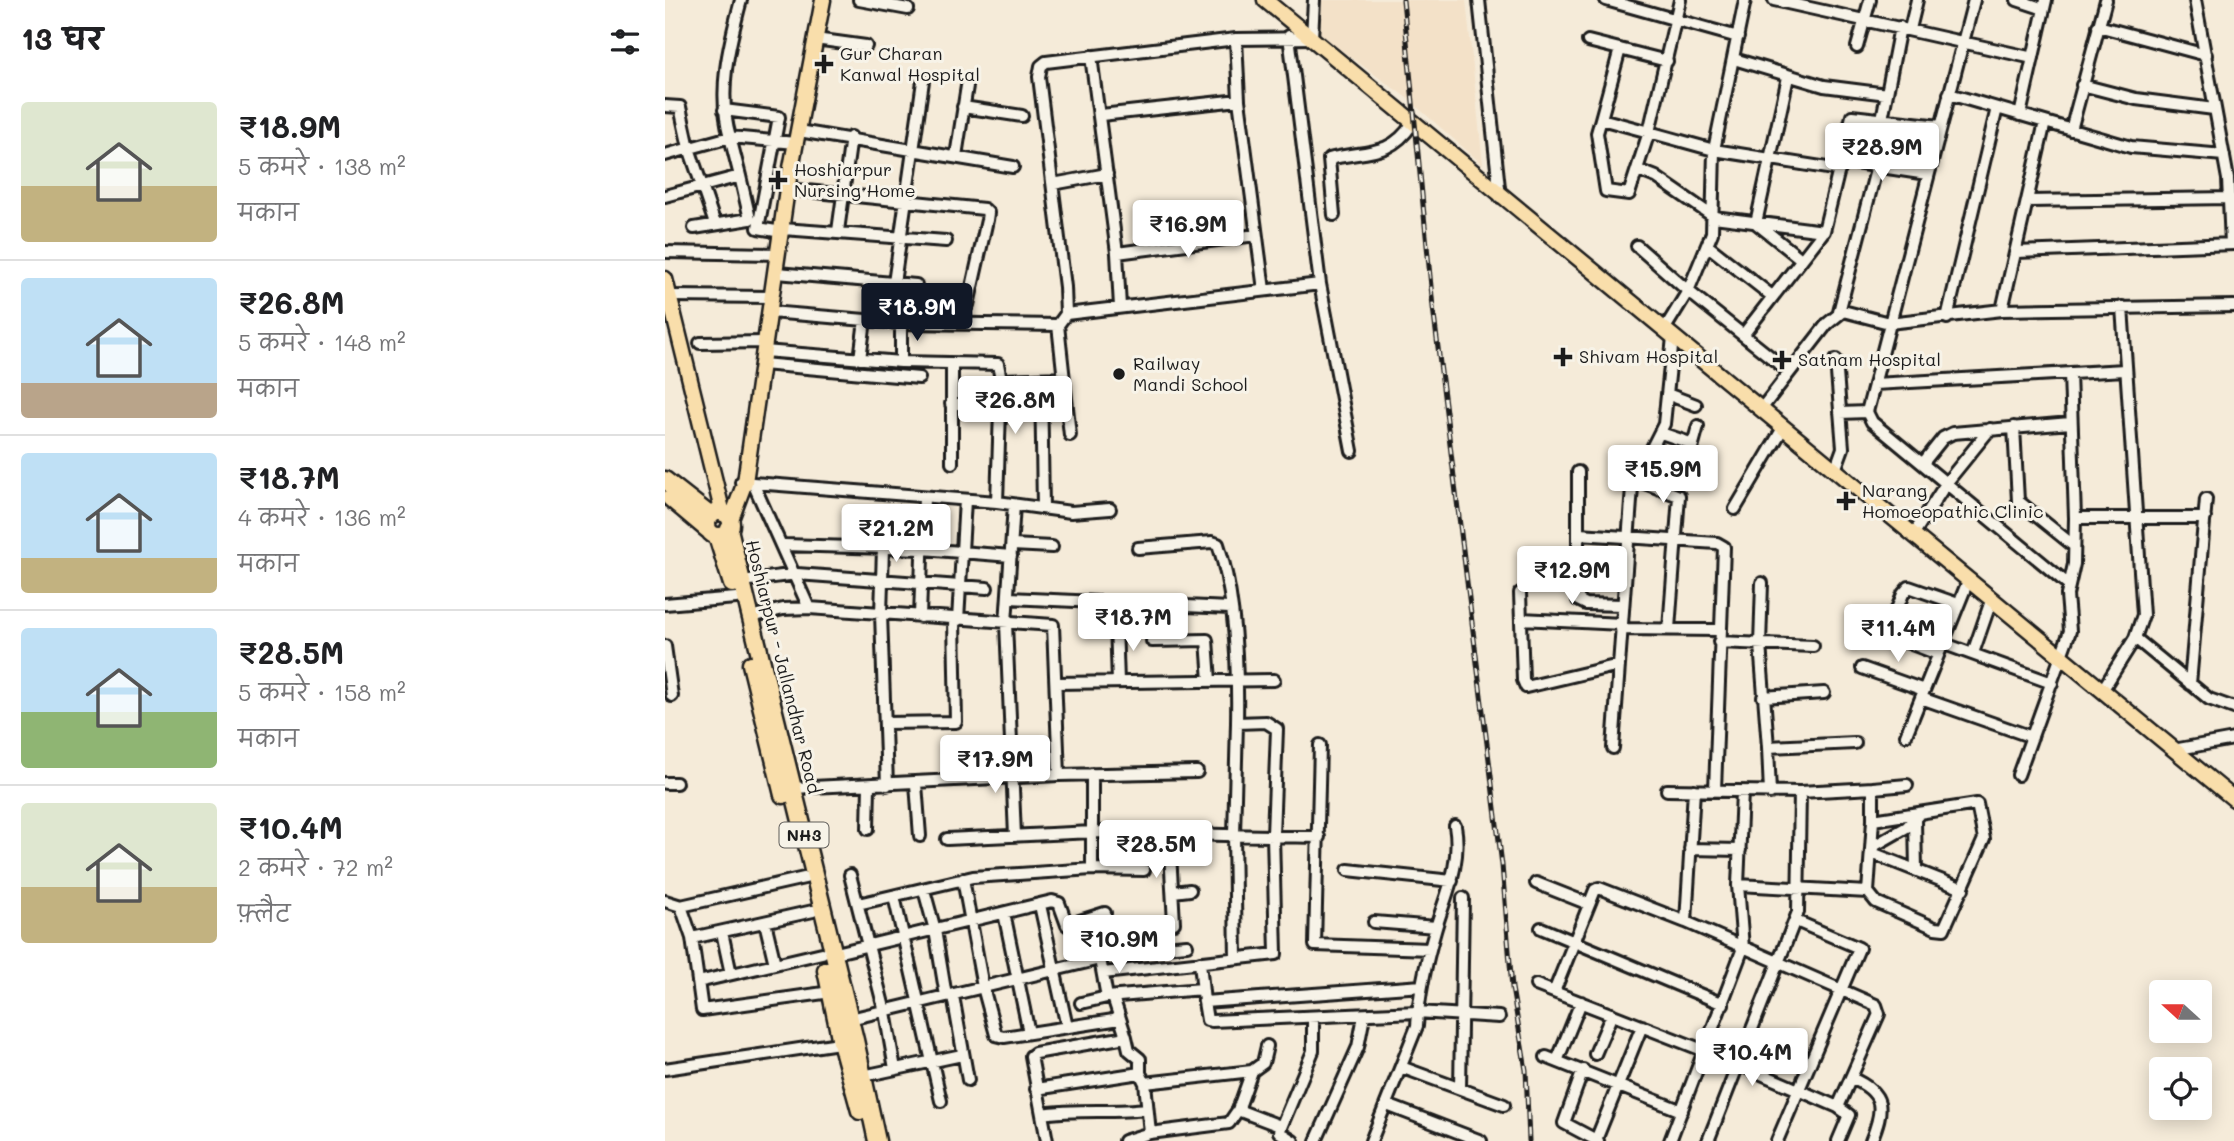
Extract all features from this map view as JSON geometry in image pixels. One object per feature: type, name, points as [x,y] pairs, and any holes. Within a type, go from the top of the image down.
[{"type":"highway","points":[[666,491],[718,525]]},
{"type":"highway","name":"Hoshiarpur - Jallandhar Road","points":[[718,525],[742,581],[792,788],[827,954],[850,1019],[848,1041],[863,1076],[877,1141]]},
{"type":"highway","name":"NH3","points":[[718,525],[809,877],[813,911],[827,954],[831,992],[848,1041],[867,1141]]},
{"type":"main road","points":[[1265,0],[1500,197],[1762,408],[1991,601],[2103,689],[2234,799]]},
{"type":"main road","points":[[718,525],[746,479],[787,189],[820,1]]},
{"type":"main road","points":[[665,279],[705,439],[703,452],[718,525]]},
{"type":"street","points":[[741,0],[728,57],[724,110],[754,223]]},
{"type":"street","points":[[859,0],[908,9]]},
{"type":"street","points":[[1070,435],[1058,325],[1066,314],[1039,71],[1047,62],[1091,56],[1236,39],[1289,36],[1312,38],[1314,0]]},
{"type":"street","points":[[1479,0],[1500,197]]},
{"type":"street","points":[[1605,0],[1629,3],[1738,37]]},
{"type":"street","points":[[1620,49],[1598,138],[1606,191],[1629,194],[1649,132],[1680,0]]},
{"type":"street","points":[[1613,748],[1634,479],[1661,433],[1667,394],[1669,333],[1708,246],[1714,217],[1714,150],[1745,0]]},
{"type":"street","points":[[1774,0],[2033,58]]},
{"type":"street","points":[[1857,47],[1870,0]]},
{"type":"street","points":[[1882,119],[1905,28],[1917,0]]},
{"type":"street","points":[[1974,0],[1867,412],[1872,422],[2069,585]]},
{"type":"street","points":[[2017,0],[2045,4],[2020,115]]},
{"type":"street","points":[[2071,130],[2106,0]]},
{"type":"street","points":[[2017,251],[2233,244],[2224,155],[2195,0]]},
{"type":"street","points":[[2098,26],[2206,55]]},
{"type":"street","points":[[1289,36],[1320,284],[1352,451]]},
{"type":"street","points":[[815,39],[866,46]]},
{"type":"street","points":[[1236,39],[1239,100],[1264,290]]},
{"type":"street","points":[[1588,41],[1667,61]]},
{"type":"street","points":[[1091,56],[1101,115],[1117,253],[1120,307]]},
{"type":"street","points":[[1734,59],[1788,77],[1836,88],[1887,94]]},
{"type":"street","points":[[1756,223],[1767,160],[1788,77]]},
{"type":"street","points":[[894,283],[923,81]]},
{"type":"street","points":[[2082,85],[2136,99],[2214,109]]},
{"type":"street","points":[[956,156],[967,86]]},
{"type":"street","points":[[1949,94],[2131,147],[2224,155]]},
{"type":"street","points":[[1101,115],[1239,100]]},
{"type":"street","points":[[665,106],[680,107],[689,148],[715,224]]},
{"type":"street","points":[[963,107],[1022,116]]},
{"type":"street","points":[[1947,318],[1997,108]]},
{"type":"street","points":[[724,110],[776,115],[780,123],[754,223]]},
{"type":"street","points":[[1743,335],[1825,231],[1852,116],[1940,126]]},
{"type":"street","points":[[1601,118],[1714,150],[1767,160],[1877,166],[1927,174]]},
{"type":"street","points":[[2002,310],[2045,122]]},
{"type":"street","points":[[1334,215],[1329,159],[1387,148],[1403,138],[1412,124]]},
{"type":"street","points":[[665,155],[730,137],[775,141],[797,137],[851,137],[1013,167]]},
{"type":"street","points":[[838,231],[851,137]]},
{"type":"street","points":[[1762,408],[1788,371],[1839,312],[1877,166]]},
{"type":"street","points":[[1638,170],[1656,177],[1714,217],[1825,231]]},
{"type":"street","points":[[1053,184],[1107,174]]},
{"type":"street","points":[[665,196],[740,176]]},
{"type":"street","points":[[787,189],[979,207],[988,213],[968,305]]},
{"type":"street","points":[[2028,201],[2230,198]]},
{"type":"street","points":[[694,228],[715,224],[754,223],[783,230],[838,231],[946,241]]},
{"type":"street","points":[[1756,223],[1801,259]]},
{"type":"street","points":[[1117,253],[1256,235]]},
{"type":"street","points":[[1637,246],[1688,291],[1788,371]]},
{"type":"street","points":[[1708,246],[1772,296]]},
{"type":"street","points":[[665,252],[779,254]]},
{"type":"street","points":[[777,273],[916,285]]},
{"type":"street","points":[[1066,314],[1320,284]]},
{"type":"street","points":[[670,296],[771,305],[901,323],[1058,325]]},
{"type":"street","points":[[1839,312],[1889,323],[2002,310],[2234,306]]},
{"type":"street","points":[[2103,689],[2135,638],[2143,615],[2134,516],[2122,307]]},
{"type":"street","points":[[860,359],[865,320]]},
{"type":"street","points":[[901,323],[901,362]]},
{"type":"street","points":[[700,343],[919,378]]},
{"type":"street","points":[[764,352],[952,365],[998,364],[1001,404],[997,502]]},
{"type":"street","points":[[1835,470],[1843,453],[1836,360]]},
{"type":"street","points":[[952,365],[952,463]]},
{"type":"street","points":[[1874,384],[2125,370]]},
{"type":"street","points":[[2018,775],[2070,631],[2069,585],[2074,564],[2075,518],[2070,373]]},
{"type":"street","points":[[1001,380],[1063,377]]},
{"type":"street","points":[[1041,379],[1043,508]]},
{"type":"street","points":[[1667,394],[1696,405]]},
{"type":"street","points":[[951,404],[1001,404]]},
{"type":"street","points":[[1840,413],[1867,412]]},
{"type":"street","points":[[1923,463],[1948,434],[2070,423]]},
{"type":"street","points":[[1686,470],[1698,426]]},
{"type":"street","points":[[2014,427],[2018,500],[2074,545]]},
{"type":"street","points":[[1735,509],[1783,428]]},
{"type":"street","points":[[1913,535],[1947,482],[1990,429]]},
{"type":"street","points":[[1661,433],[1693,444]]},
{"type":"street","points":[[1578,471],[1578,600],[1586,604],[1623,606]]},
{"type":"street","points":[[746,479],[997,502],[1071,512],[1110,509]]},
{"type":"street","points":[[746,479],[783,545],[809,608]]},
{"type":"street","points":[[1634,479],[1679,496],[1669,629]]},
{"type":"street","points":[[920,617],[924,497]]},
{"type":"street","points":[[2190,684],[2206,499]]},
{"type":"street","points":[[885,723],[956,722],[956,620],[965,500]]},
{"type":"street","points":[[1014,505],[1006,622],[1015,836]]},
{"type":"street","points":[[2075,518],[2205,518]]},
{"type":"street","points":[[1579,534],[1717,543],[1724,547],[1715,790]]},
{"type":"street","points":[[1138,548],[1216,542],[1220,549],[1238,681],[1234,835],[1236,958]]},
{"type":"street","points":[[783,545],[962,552],[1052,547]]},
{"type":"street","points":[[883,548],[881,614],[887,785]]},
{"type":"street","points":[[742,581],[797,574],[987,589]]},
{"type":"street","points":[[1906,735],[1968,581]]},
{"type":"street","points":[[1762,583],[1760,644],[1770,793]]},
{"type":"street","points":[[1887,634],[1903,594],[1909,587],[1958,604]]},
{"type":"street","points":[[1520,593],[1523,680],[1526,687],[1619,665]]},
{"type":"street","points":[[665,604],[736,598]]},
{"type":"street","points":[[1009,598],[1230,608]]},
{"type":"street","points":[[1973,653],[1991,601]]},
{"type":"street","points":[[751,617],[783,609],[809,608],[1053,625],[1059,775]]},
{"type":"street","points":[[1521,619],[1719,630]]},
{"type":"street","points":[[1116,624],[1118,682]]},
{"type":"street","points":[[1875,630],[1940,649],[1973,653],[2052,683]]},
{"type":"street","points":[[2135,638],[2215,703],[2234,708]]},
{"type":"street","points":[[1152,641],[1207,640],[1210,681]]},
{"type":"street","points":[[1719,642],[1813,646]]},
{"type":"street","points":[[665,646],[672,696]]},
{"type":"street","points":[[1862,668],[2032,737]]},
{"type":"street","points":[[1056,683],[1274,680]]},
{"type":"street","points":[[1763,697],[1823,693]]},
{"type":"street","points":[[1103,973],[1272,956],[1277,952],[1273,835],[1276,729],[1270,723],[1237,723]]},
{"type":"street","points":[[2173,750],[2234,739]]},
{"type":"street","points":[[1768,747],[1855,743]]},
{"type":"street","points":[[1320,745],[1315,945],[1430,948]]},
{"type":"street","points":[[792,788],[1059,775],[1197,772]]},
{"type":"street","points":[[1092,774],[1092,869]]},
{"type":"street","points":[[916,784],[920,836]]},
{"type":"street","points":[[1667,790],[1770,793],[1907,785]]},
{"type":"street","points":[[868,829],[869,786]]},
{"type":"street","points":[[1873,788],[1868,892],[1876,902],[1941,930],[1947,925],[1984,839],[1977,804],[1917,817],[1873,820]]},
{"type":"street","points":[[1686,922],[1693,790]]},
{"type":"street","points":[[1670,1141],[1743,948],[1738,885],[1742,792]]},
{"type":"street","points":[[1708,1141],[1776,963],[1796,921],[1800,792]]},
{"type":"street","points":[[1872,850],[1917,817]]},
{"type":"street","points":[[1916,870],[1917,817]]},
{"type":"street","points":[[1371,1141],[1417,1026],[1417,1012],[1430,948],[1457,859],[1455,826]]},
{"type":"street","points":[[947,839],[1093,832],[1319,837]]},
{"type":"street","points":[[1169,835],[1174,923]]},
{"type":"street","points":[[1690,849],[1740,850]]},
{"type":"street","points":[[1872,850],[1963,889]]},
{"type":"street","points":[[858,904],[963,879],[1092,869],[1144,870]]},
{"type":"street","points":[[1348,870],[1452,881]]},
{"type":"street","points":[[850,875],[885,1012],[895,1069]]},
{"type":"street","points":[[665,901],[681,906],[809,877]]},
{"type":"street","points":[[963,879],[983,987],[996,1035],[1004,1037],[1120,1019]]},
{"type":"street","points":[[1536,883],[1589,904]]},
{"type":"street","points":[[1738,885],[1868,892]]},
{"type":"street","points":[[1554,992],[1589,904],[1599,888],[1686,922],[1841,990],[1879,1010],[1838,1107]]},
{"type":"street","points":[[924,890],[968,1080]]},
{"type":"street","points":[[1173,892],[1190,890]]},
{"type":"street","points":[[894,896],[941,1101]]},
{"type":"street","points":[[1459,1089],[1464,898]]},
{"type":"street","points":[[698,982],[970,922],[1052,901],[1059,903],[1067,925],[1105,913]]},
{"type":"street","points":[[1040,905],[1067,1027]]},
{"type":"street","points":[[681,906],[692,939],[702,1010],[831,992]]},
{"type":"street","points":[[692,939],[813,911]]},
{"type":"street","points":[[1004,913],[1029,1033]]},
{"type":"street","points":[[1778,1140],[1859,948],[1796,921]]},
{"type":"street","points":[[765,922],[775,964]]},
{"type":"street","points":[[1374,922],[1436,927]]},
{"type":"street","points":[[1541,928],[1723,1004]]},
{"type":"street","points":[[722,932],[731,974]]},
{"type":"street","points":[[1150,1133],[1140,1059],[1129,1050],[1103,973],[1101,953],[1187,945]]},
{"type":"street","points":[[850,1019],[1100,960]]},
{"type":"street","points":[[1200,962],[1209,1021],[1417,1012],[1499,1017]]},
{"type":"street","points":[[1536,985],[1736,1063],[1838,1107],[1849,1115],[1837,1141]]},
{"type":"street","points":[[1204,1002],[1422,986]]},
{"type":"street","points":[[1081,1003],[1110,997],[1202,989]]},
{"type":"street","points":[[1581,1002],[1552,1059],[1682,1111]]},
{"type":"street","points":[[1595,1054],[1612,1014]]},
{"type":"street","points":[[1316,1141],[1358,1046],[1364,1016]]},
{"type":"street","points":[[1293,1141],[1280,1136],[1280,1126],[1313,1051],[1313,1018]]},
{"type":"street","points":[[1583,1070],[1564,1123],[1597,1141],[1642,1027]]},
{"type":"street","points":[[1048,1141],[1031,1059],[1035,1053],[1126,1037]]},
{"type":"street","points":[[665,1069],[848,1041]]},
{"type":"street","points":[[1036,1089],[1252,1071],[1263,1063],[1267,1046]]},
{"type":"street","points":[[863,1076],[963,1055]]},
{"type":"street","points":[[1401,1067],[1504,1105]]},
{"type":"street","points":[[1124,1141],[1150,1133],[1232,1121],[1252,1071]]},
{"type":"street","points":[[1851,1077],[1870,1088],[1881,1108],[1880,1120],[1871,1141]]},
{"type":"street","points":[[1387,1105],[1481,1141]]},
{"type":"street","points":[[1042,1114],[1075,1109],[1106,1113],[1147,1108]]},
{"type":"street","points":[[1238,1110],[1280,1126]]},
{"type":"shaded area","points":[[1306,0],[1466,0],[1483,165],[1407,98],[1309,27]]},
{"type":"railway","points":[[1403,0],[1433,307],[1502,865],[1512,988],[1526,1070],[1529,1141]]},
{"type":"place","name":"Gur Charan Kanwal Hospital","points":[[824,64]]},
{"type":"place","name":"Hoshiarpur Nursing Home","points":[[778,180]]},
{"type":"place","name":"Shivam Hospital","points":[[1563,357]]},
{"type":"place","name":"Satnam Hospital","points":[[1782,360]]},
{"type":"place","name":"Railway Mandi School","points":[[1119,374]]},
{"type":"place","name":"Narang Homoeopathic Clinic","points":[[1846,501]]}]
